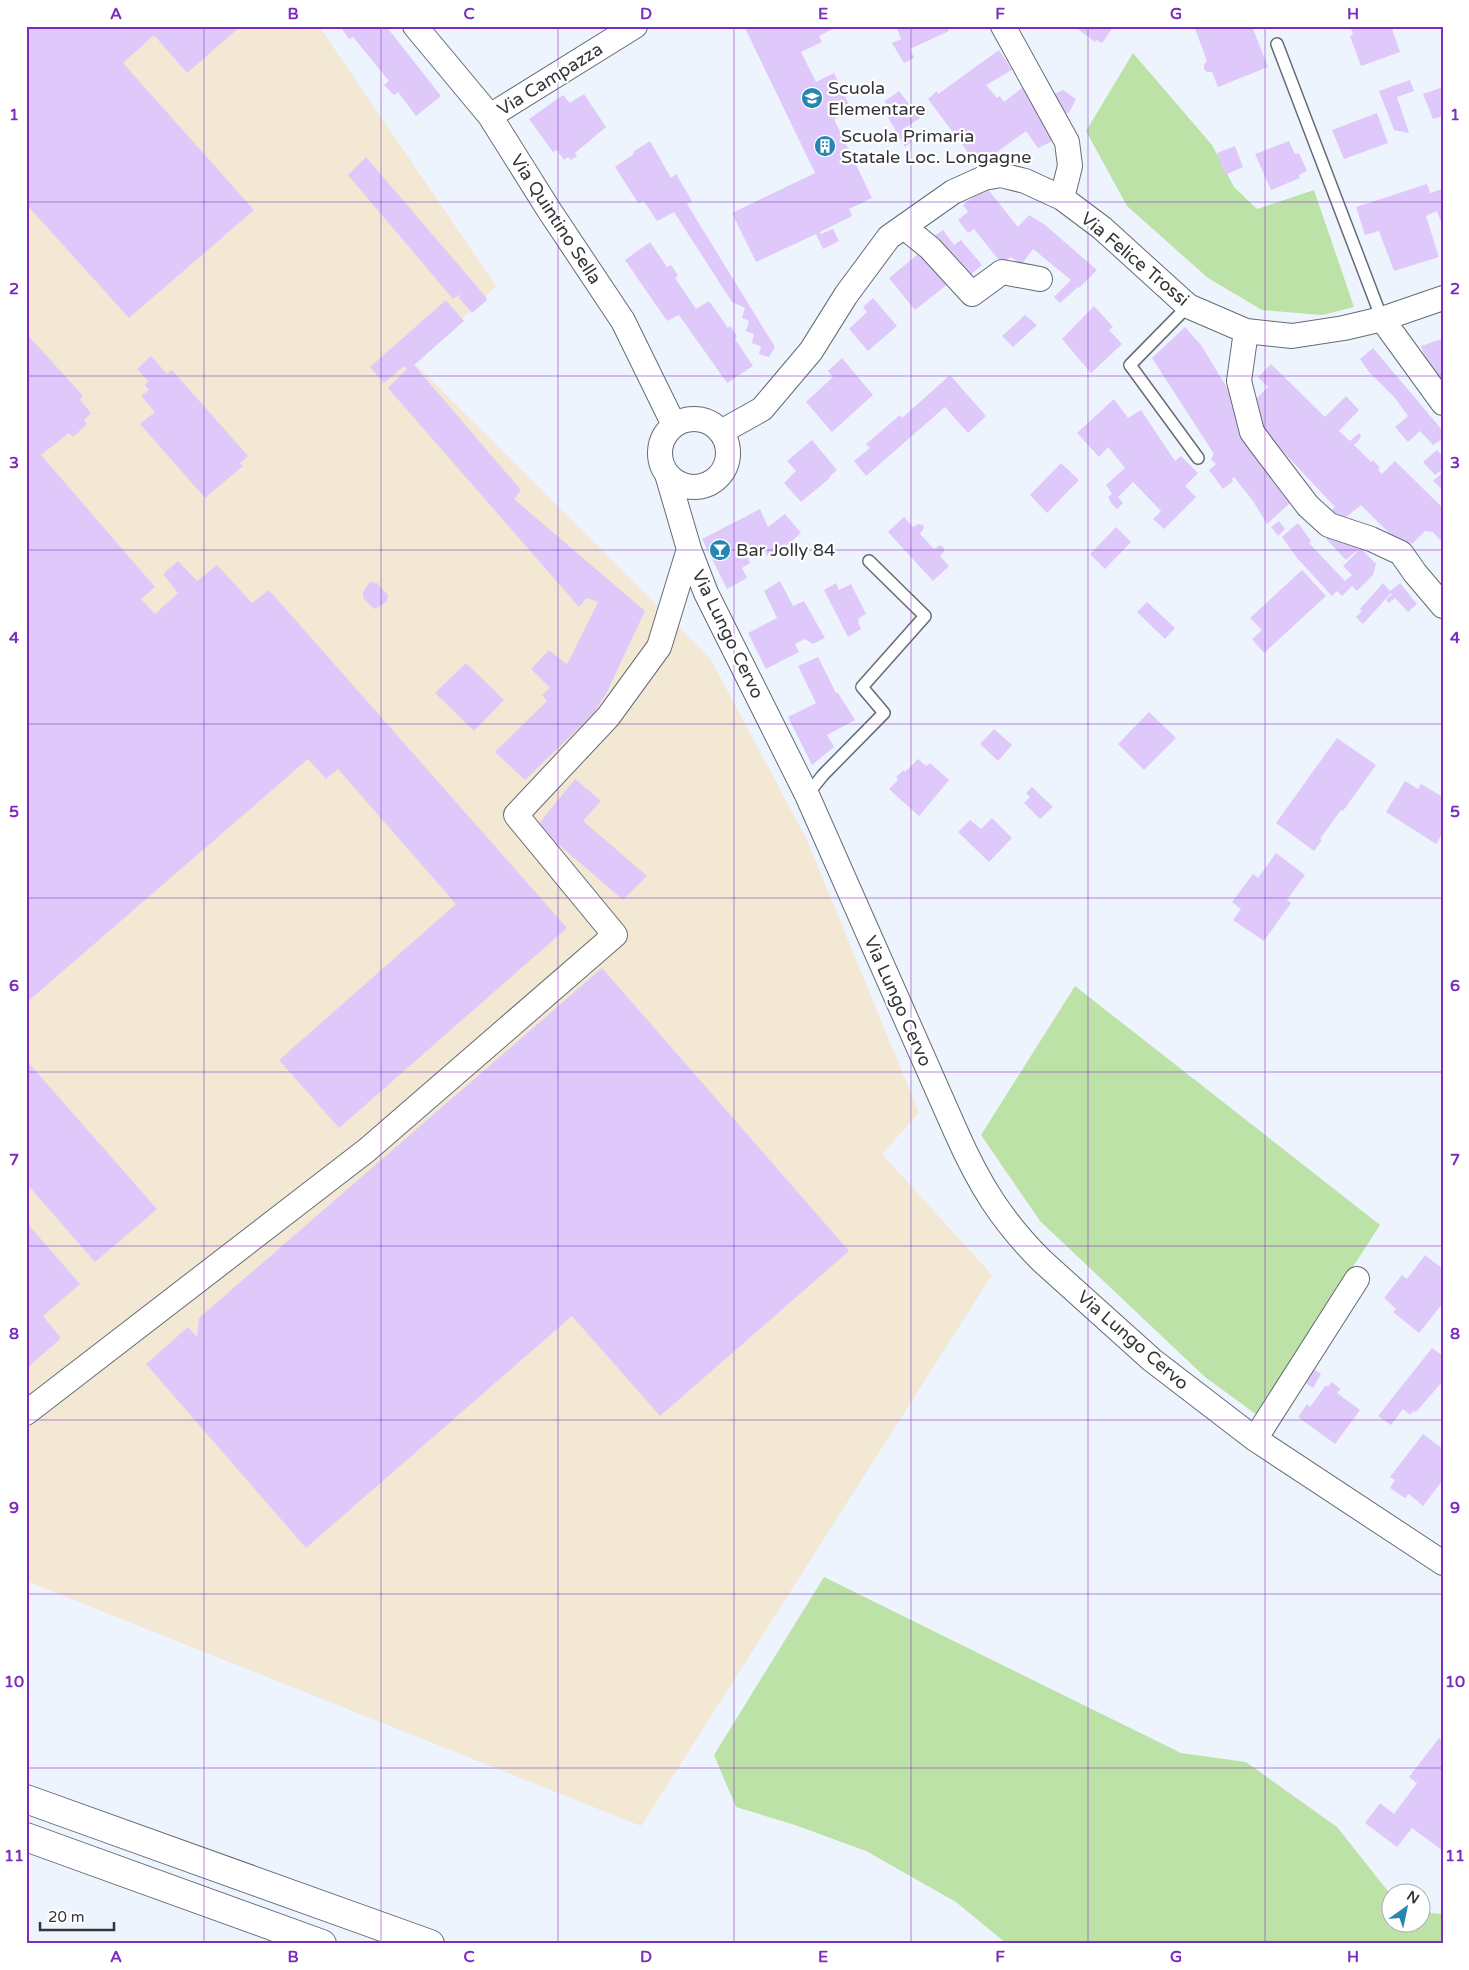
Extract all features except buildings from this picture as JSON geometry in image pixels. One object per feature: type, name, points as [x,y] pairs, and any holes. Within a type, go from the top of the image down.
[{"type":"highway","points":[[26,1799],[430,1944]]},
{"type":"highway","points":[[26,1837],[322,1944]]},
{"type":"street","name":"Via Quintino Sella","points":[[415,26],[490,116],[548,210],[623,322],[674,425]]},
{"type":"street","name":"Via Campazza","points":[[490,116],[635,26]]},
{"type":"street","points":[[1003,26],[1067,142],[1070,166],[1062,198]]},
{"type":"street","name":"Via Felice Trossi","points":[[721,432],[762,408],[811,350],[846,295],[890,237],[953,192],[984,178],[1001,175],[1025,181],[1062,198],[1102,228],[1188,306],[1246,331],[1292,336],[1382,320],[1443,298]]},
{"type":"street","points":[[904,227],[930,248],[972,294],[1002,272],[1040,279]]},
{"type":"street","points":[[1382,320],[1443,402]]},
{"type":"street","points":[[1246,331],[1239,380],[1252,432],[1308,506],[1328,525],[1372,539],[1401,553],[1443,606]]},
{"type":"street","points":[[678,517],[721,475],[726,465],[728,454],[726,442],[721,432],[713,425],[704,421],[683,421],[674,425],[666,433],[661,443],[660,454],[667,474],[674,481],[693,488],[712,482]]},
{"type":"street","name":"Via Lungo Cervo","points":[[667,474],[678,517],[706,593],[808,795],[962,1147],[996,1208],[1032,1251],[1152,1360],[1255,1438],[1443,1563]]},
{"type":"street","points":[[26,1413],[366,1150],[614,935],[516,815],[608,717],[660,647],[689,549]]},
{"type":"street","points":[[1255,1438],[1357,1279]]},
{"type":"lane","points":[[1277,44],[1382,320]]},
{"type":"lane","points":[[1188,306],[1130,365],[1198,458]]},
{"type":"lane","points":[[808,795],[823,775],[884,713],[862,687],[925,616],[869,561]]},
{"type":"shaded area","points":[[26,26],[319,26],[496,286],[415,364],[710,658],[807,840],[919,1113],[882,1154],[992,1275],[641,1826],[26,1581]]},
{"type":"green space","points":[[1133,53],[1212,145],[1234,187],[1257,209],[1314,190],[1354,307],[1322,315],[1262,310],[1208,278],[1127,206],[1086,131]]},
{"type":"green space","points":[[1075,986],[1380,1225],[1257,1415],[1205,1377],[1040,1221],[981,1135]]},
{"type":"green space","points":[[824,1577],[1181,1753],[1246,1762],[1337,1827],[1382,1884],[1382,1932],[1432,1932],[1432,1913],[1443,1914],[1443,1944],[1007,1944],[956,1902],[866,1851],[795,1825],[736,1807],[714,1755]]},
{"type":"place","name":"Scuola Elementare","points":[[812,98]]},
{"type":"place","name":"Scuola Primaria Statale Loc. Longagne","points":[[825,146]]},
{"type":"place","name":"Bar Jolly 84","points":[[720,550]]}]
